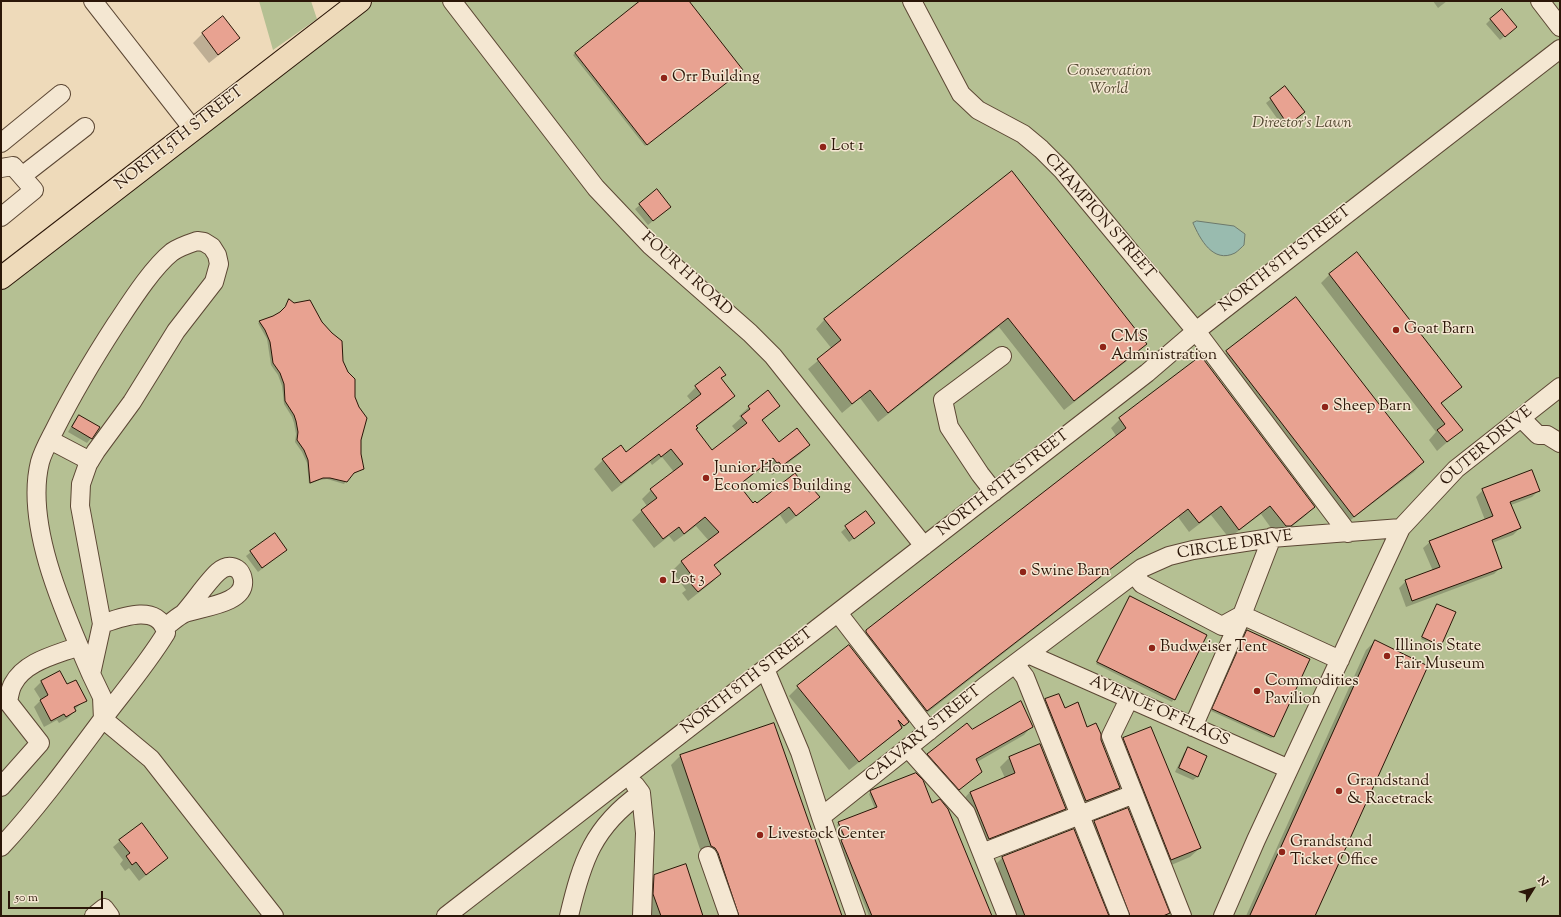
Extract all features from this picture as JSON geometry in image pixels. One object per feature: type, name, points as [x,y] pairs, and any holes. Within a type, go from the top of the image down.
[{"type":"main road","name":"NORTH 5TH STREET","points":[[1,278],[360,1]]},
{"type":"street","points":[[93,1],[193,129]]},
{"type":"street","name":"FOUR H ROAD","points":[[452,1],[596,188],[651,246],[750,333],[767,350],[924,546]]},
{"type":"street","name":"CHAMPION STREET","points":[[912,1],[961,94],[978,110],[1023,134],[1041,149],[1063,171],[1196,331],[1348,532]]},
{"type":"street","points":[[1540,1],[1560,27]]},
{"type":"street","name":"NORTH 8TH STREET","points":[[446,916],[627,774],[765,670],[1147,373],[1196,331],[1560,49]]},
{"type":"street","points":[[1,143],[61,94]]},
{"type":"street","points":[[22,176],[85,127]]},
{"type":"street","points":[[1,168],[13,166],[34,190],[1,217]]},
{"type":"street","points":[[91,674],[102,624],[80,506],[81,484],[90,461],[132,402],[176,331],[214,282],[219,264],[217,254],[212,247],[204,242],[197,241],[184,245],[172,252],[137,294],[82,378],[40,460],[36,491],[39,524],[55,588],[78,646],[91,674],[102,697],[103,719],[151,759],[274,916]]},
{"type":"street","points":[[994,492],[980,474],[949,427],[943,400],[1002,356]]},
{"type":"street","name":"OUTER DRIVE","points":[[1223,916],[1289,769],[1401,528],[1456,469],[1560,388]]},
{"type":"street","points":[[1521,418],[1538,435],[1547,435],[1560,443]]},
{"type":"street","points":[[50,440],[90,461]]},
{"type":"street","name":"CIRCLE DRIVE","points":[[1022,659],[1142,568],[1168,556],[1193,550],[1272,538],[1401,528]]},
{"type":"street","points":[[1193,727],[1242,615],[1272,538]]},
{"type":"street","points":[[1134,574],[1142,584],[1222,626],[1242,615]]},
{"type":"street","points":[[838,613],[929,732]]},
{"type":"street","points":[[1,847],[28,817],[69,766],[103,719],[138,676],[166,633],[165,628],[157,618],[145,614],[132,615],[102,624]]},
{"type":"street","points":[[165,628],[183,614]]},
{"type":"street","points":[[1242,615],[1340,660]]},
{"type":"street","points":[[1,787],[40,743],[8,702],[12,685],[21,673],[33,664],[78,646]]},
{"type":"street","points":[[1022,659],[1025,677],[1120,916]]},
{"type":"street","name":"AVENUE OF FLAGS","points":[[1022,659],[1129,699],[1289,769]]},
{"type":"street","name":"CALVARY STREET","points":[[821,817],[929,732],[984,686],[1022,659]]},
{"type":"street","points":[[765,670],[800,752],[856,916]]},
{"type":"street","points":[[1129,699],[1111,736],[1182,916]]},
{"type":"street","points":[[908,748],[966,813],[1007,916]]},
{"type":"street","points":[[627,774],[641,793],[645,833],[642,916]]},
{"type":"street","points":[[569,916],[587,855],[601,830],[625,805],[641,793]]},
{"type":"street","points":[[982,853],[1134,794]]},
{"type":"street","points":[[708,856],[729,916]]},
{"type":"street","points":[[94,916],[104,908],[110,916]]},
{"type":"green space","points":[[259,1],[311,1],[317,19],[273,50]]},
{"type":"green space","points":[[374,1],[1560,1],[1560,916],[1,916],[1,289]]},
{"type":"water","points":[[1197,221],[1234,226],[1245,234],[1244,245],[1235,253],[1227,256],[1214,253],[1199,236],[1193,223]]},
{"type":"building","name":"Orr Building","points":[[640,1],[689,1],[743,70],[647,145],[575,53]]},
{"type":"building","points":[[1502,9],[1517,27],[1505,37],[1490,19]]},
{"type":"building","points":[[223,16],[240,38],[218,55],[202,33]]},
{"type":"building","points":[[1285,86],[1305,112],[1288,125],[1270,98]]},
{"type":"building","points":[[1012,171],[1147,344],[1074,401],[1008,318],[888,413],[870,390],[852,404],[817,359],[841,340],[824,319]]},
{"type":"building","points":[[657,189],[671,207],[653,221],[639,204]]},
{"type":"building","name":"Goat Barn","points":[[1357,252],[1462,387],[1441,403],[1463,430],[1447,442],[1437,430],[1445,424],[1329,274]]},
{"type":"building","name":"Sheep Barn","points":[[1296,297],[1424,462],[1354,517],[1226,351]]},
{"type":"building","points":[[289,299],[294,303],[310,300],[322,322],[342,341],[343,361],[348,372],[355,379],[355,397],[359,407],[367,418],[361,440],[361,454],[364,469],[354,473],[347,482],[323,478],[310,483],[308,460],[304,450],[297,440],[298,432],[296,421],[285,401],[284,384],[280,373],[273,363],[270,342],[259,321],[280,312],[285,307]]},
{"type":"building","name":"Swine Barn","points":[[1201,356],[1315,507],[1291,526],[1286,526],[1270,506],[1239,530],[1221,506],[1199,523],[1188,509],[927,711],[866,632],[866,630],[1126,428],[1119,418]]},
{"type":"building","name":"Junior Home Economics Building","points":[[720,367],[726,375],[721,378],[735,396],[696,426],[698,428],[696,429],[712,450],[747,423],[741,416],[750,409],[748,406],[768,390],[780,406],[762,420],[779,442],[797,428],[810,445],[782,466],[773,458],[739,485],[753,503],[755,501],[757,503],[795,473],[809,492],[813,489],[820,497],[796,516],[789,507],[714,565],[721,574],[698,592],[691,584],[695,580],[681,561],[719,532],[705,517],[684,534],[679,527],[663,539],[641,510],[657,498],[650,489],[683,464],[671,449],[661,457],[659,454],[621,483],[602,459],[621,445],[626,452],[701,394],[695,386]]},
{"type":"building","points":[[79,415],[100,427],[92,439],[72,427]]},
{"type":"building","points":[[1532,470],[1540,491],[1510,502],[1521,528],[1492,540],[1502,568],[1412,601],[1405,580],[1440,567],[1429,541],[1493,516],[1482,489]]},
{"type":"building","points":[[866,511],[875,523],[854,539],[845,526]]},
{"type":"building","points":[[275,533],[287,550],[262,568],[250,551]]},
{"type":"building","name":"Budweiser Tent","points":[[1130,596],[1207,635],[1175,700],[1097,662]]},
{"type":"building","points":[[1437,604],[1456,612],[1441,646],[1422,637]]},
{"type":"building","name":"Commodities Pavilion","points":[[1247,630],[1310,659],[1274,737],[1212,709]]},
{"type":"building","name":"Grandstand & Racetrack","points":[[1375,640],[1428,666],[1315,916],[1250,916]]},
{"type":"building","points":[[849,645],[909,722],[904,726],[898,720],[902,728],[859,762],[797,686]]},
{"type":"building","points":[[60,671],[67,684],[76,680],[87,701],[74,707],[76,711],[66,717],[64,714],[51,721],[40,700],[48,695],[41,681]]},
{"type":"building","points":[[1059,694],[1065,708],[1078,702],[1087,727],[1096,723],[1120,788],[1086,801],[1045,699]]},
{"type":"building","points":[[1021,701],[1033,727],[976,759],[982,772],[959,790],[927,754],[967,723],[972,729]]},
{"type":"building","name":"Livestock Center","points":[[774,723],[842,916],[739,916],[718,853],[715,848],[711,846],[680,755]]},
{"type":"building","points":[[1151,727],[1201,848],[1171,860],[1123,738]]},
{"type":"building","points":[[1040,744],[1066,809],[989,839],[970,792],[1015,773],[1009,757]]},
{"type":"building","points":[[1188,747],[1207,756],[1198,777],[1179,768]]},
{"type":"building","points":[[916,773],[923,780],[932,803],[940,799],[948,809],[992,916],[872,916],[841,840],[845,838],[838,822],[877,807],[870,791]]},
{"type":"building","points":[[1128,808],[1170,913],[1163,916],[1130,916],[1094,821]]},
{"type":"building","points":[[142,823],[168,858],[146,875],[136,862],[132,865],[126,856],[130,853],[119,840]]},
{"type":"building","points":[[1074,829],[1109,916],[1025,916],[1002,857]]},
{"type":"building","points":[[686,864],[703,916],[661,916],[653,894],[654,875]]},
{"type":"place","name":"Orr Building","points":[[664,78]]},
{"type":"place","name":"Lot 1","points":[[823,147]]},
{"type":"place","name":"Goat Barn","points":[[1396,330]]},
{"type":"place","name":"CMS Administration","points":[[1103,347]]},
{"type":"place","name":"Sheep Barn","points":[[1325,407]]},
{"type":"place","name":"Junior Home Economics Building","points":[[706,478]]},
{"type":"place","name":"Swine Barn","points":[[1023,572]]},
{"type":"place","name":"Lot 3","points":[[663,580]]},
{"type":"place","name":"Budweiser Tent","points":[[1152,648]]},
{"type":"place","name":"Illinois State Fair Museum","points":[[1387,656]]},
{"type":"place","name":"Commodities Pavilion","points":[[1257,691]]},
{"type":"place","name":"Grandstand & Racetrack","points":[[1339,791]]},
{"type":"place","name":"Livestock Center","points":[[760,835]]},
{"type":"place","name":"Grandstand Ticket Office","points":[[1282,852]]},
{"type":"park label","name":"Conservation World","points":[[1109,81]]},
{"type":"park label","name":"Director's Lawn","points":[[1302,124]]}]
